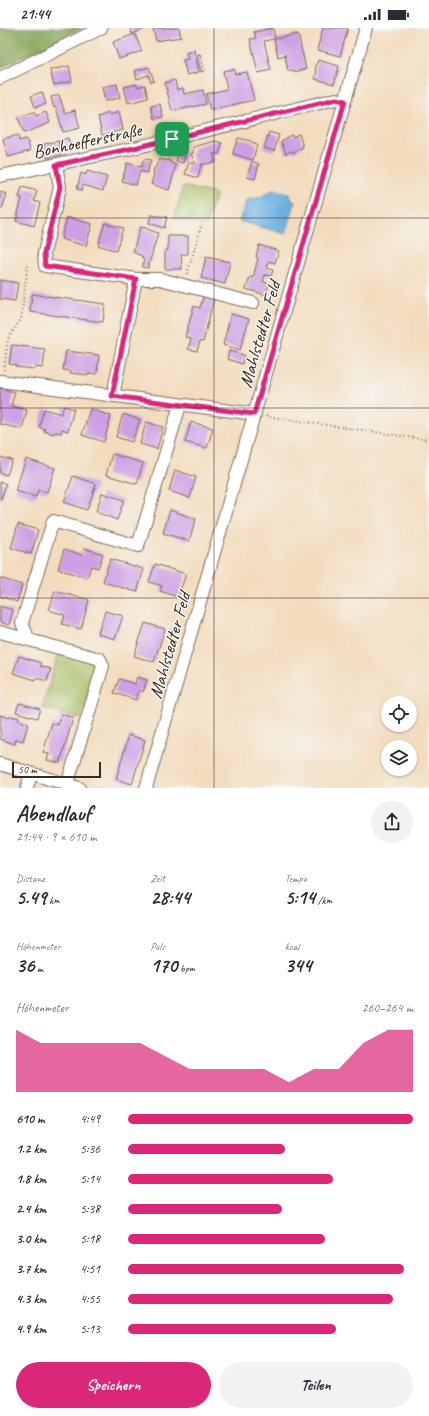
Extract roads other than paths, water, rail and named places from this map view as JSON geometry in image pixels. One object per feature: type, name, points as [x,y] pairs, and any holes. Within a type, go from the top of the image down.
[{"type":"street","points":[[0,78],[101,28]]},
{"type":"street","name":"Mahlstedter Feld","points":[[146,788],[366,28]]},
{"type":"street","name":"Bonhoefferstraße","points":[[0,176],[134,148],[336,99],[345,101]]},
{"type":"street","points":[[56,165],[60,187],[44,253],[45,266],[136,279],[160,279],[253,302]]},
{"type":"street","points":[[112,396],[136,279]]},
{"type":"street","points":[[1,381],[254,414]]},
{"type":"street","points":[[29,640],[22,623],[53,521],[138,546],[180,405]]},
{"type":"street","points":[[0,632],[100,659],[103,666],[73,786],[0,764]]},
{"type":"street","points":[[27,788],[31,774]]},
{"type":"water","points":[[274,189],[288,193],[295,203],[286,234],[239,221],[247,200],[261,197]]}]
